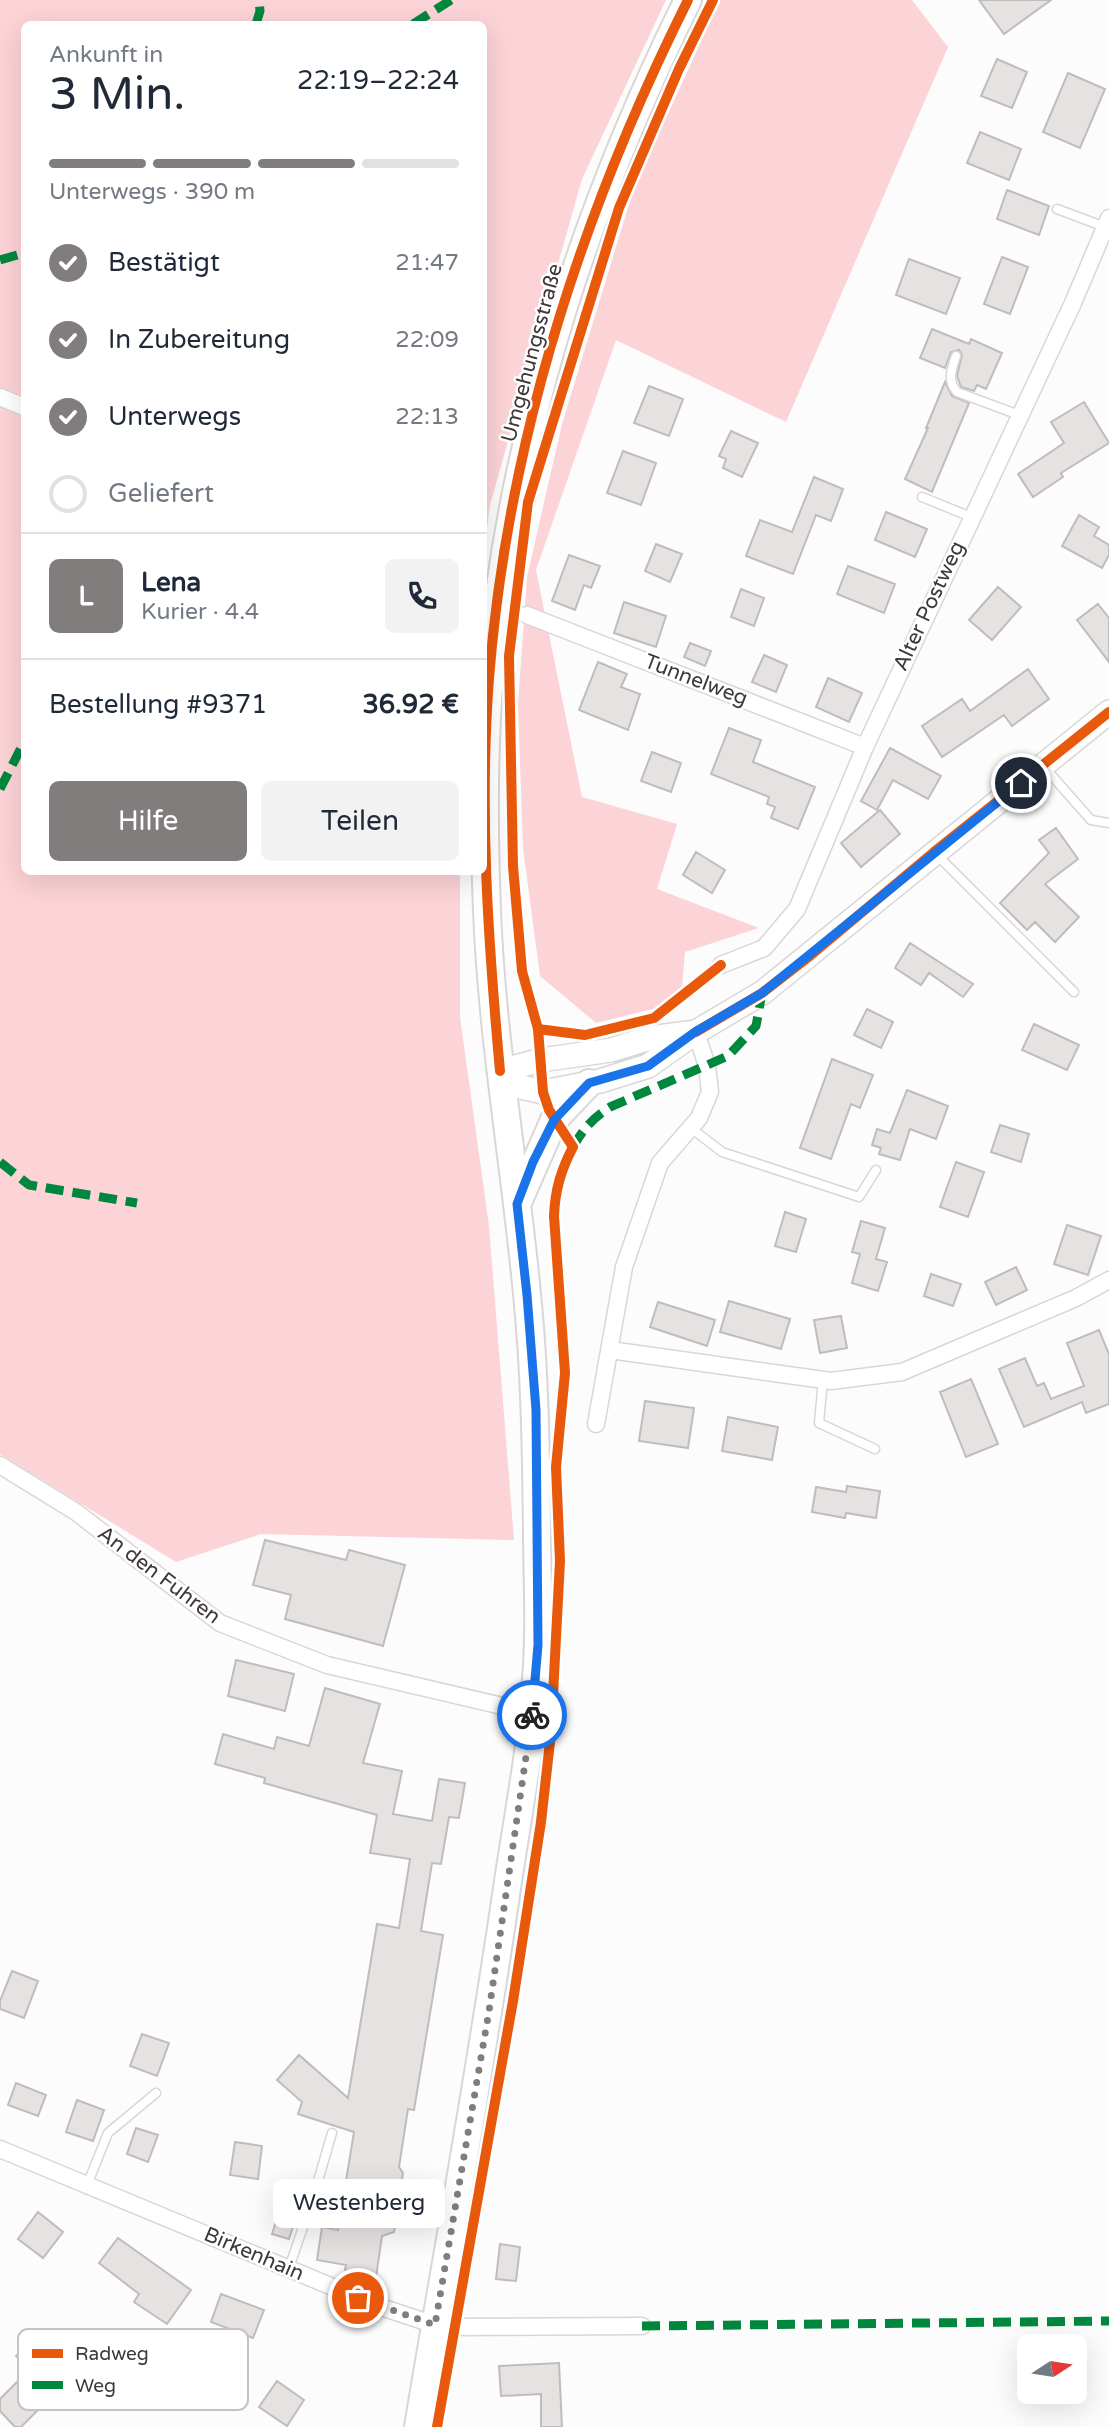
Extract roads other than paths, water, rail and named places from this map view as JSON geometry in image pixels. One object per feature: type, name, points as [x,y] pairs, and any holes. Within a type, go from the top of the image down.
[{"type":"main road","name":"Umgehungsstraße","points":[[487,724],[499,586],[510,517],[535,400],[585,236],[622,140],[688,0]]},
{"type":"main road","name":"Umgehungsstraße","points":[[418,2427],[489,2011],[532,1713],[538,1645],[536,1410],[527,1295],[500,1071],[487,917],[487,875]]},
{"type":"main road","points":[[517,1204],[533,1162],[554,1120],[589,1083]]},
{"type":"street","name":"Alter Postweg","points":[[721,965],[764,948],[797,909],[865,747],[1073,303],[1108,221]]},
{"type":"street","points":[[0,397],[21,406]]},
{"type":"street","name":"Tunnelweg","points":[[527,615],[865,747]]},
{"type":"street","points":[[695,1032],[650,1038],[611,1050],[541,1060],[500,1071],[512,1083],[535,1092],[589,1083],[648,1066],[695,1032],[762,993],[1109,712]]},
{"type":"street","points":[[596,1424],[624,1267],[660,1163],[699,1118],[709,1092],[707,1066],[695,1032]]},
{"type":"street","points":[[610,1350],[831,1381],[902,1372],[1076,1298],[1109,1280]]},
{"type":"street","name":"An den Fuhren","points":[[0,1465],[76,1512],[220,1623],[327,1665],[532,1713]]},
{"type":"street","name":"Birkenhain","points":[[0,2149],[381,2307],[435,2325],[642,2326]]},
{"type":"lane","points":[[1057,209],[1108,221]]},
{"type":"lane","points":[[956,356],[949,376],[951,386],[957,392],[1019,415]]},
{"type":"lane","points":[[922,497],[971,517]]},
{"type":"lane","points":[[1042,765],[1091,820],[1109,823]]},
{"type":"lane","points":[[934,852],[1074,992]]},
{"type":"lane","points":[[691,1128],[722,1152],[859,1198],[876,1170]]},
{"type":"lane","points":[[822,1380],[819,1423],[875,1449]]},
{"type":"lane","points":[[87,2185],[108,2133],[156,2093]]},
{"type":"lane","points":[[289,2268],[332,2133]]},
{"type":"tunnel","points":[[487,603],[527,615]]},
{"type":"place","name":"Westenberg","points":[[358,2298]]}]
